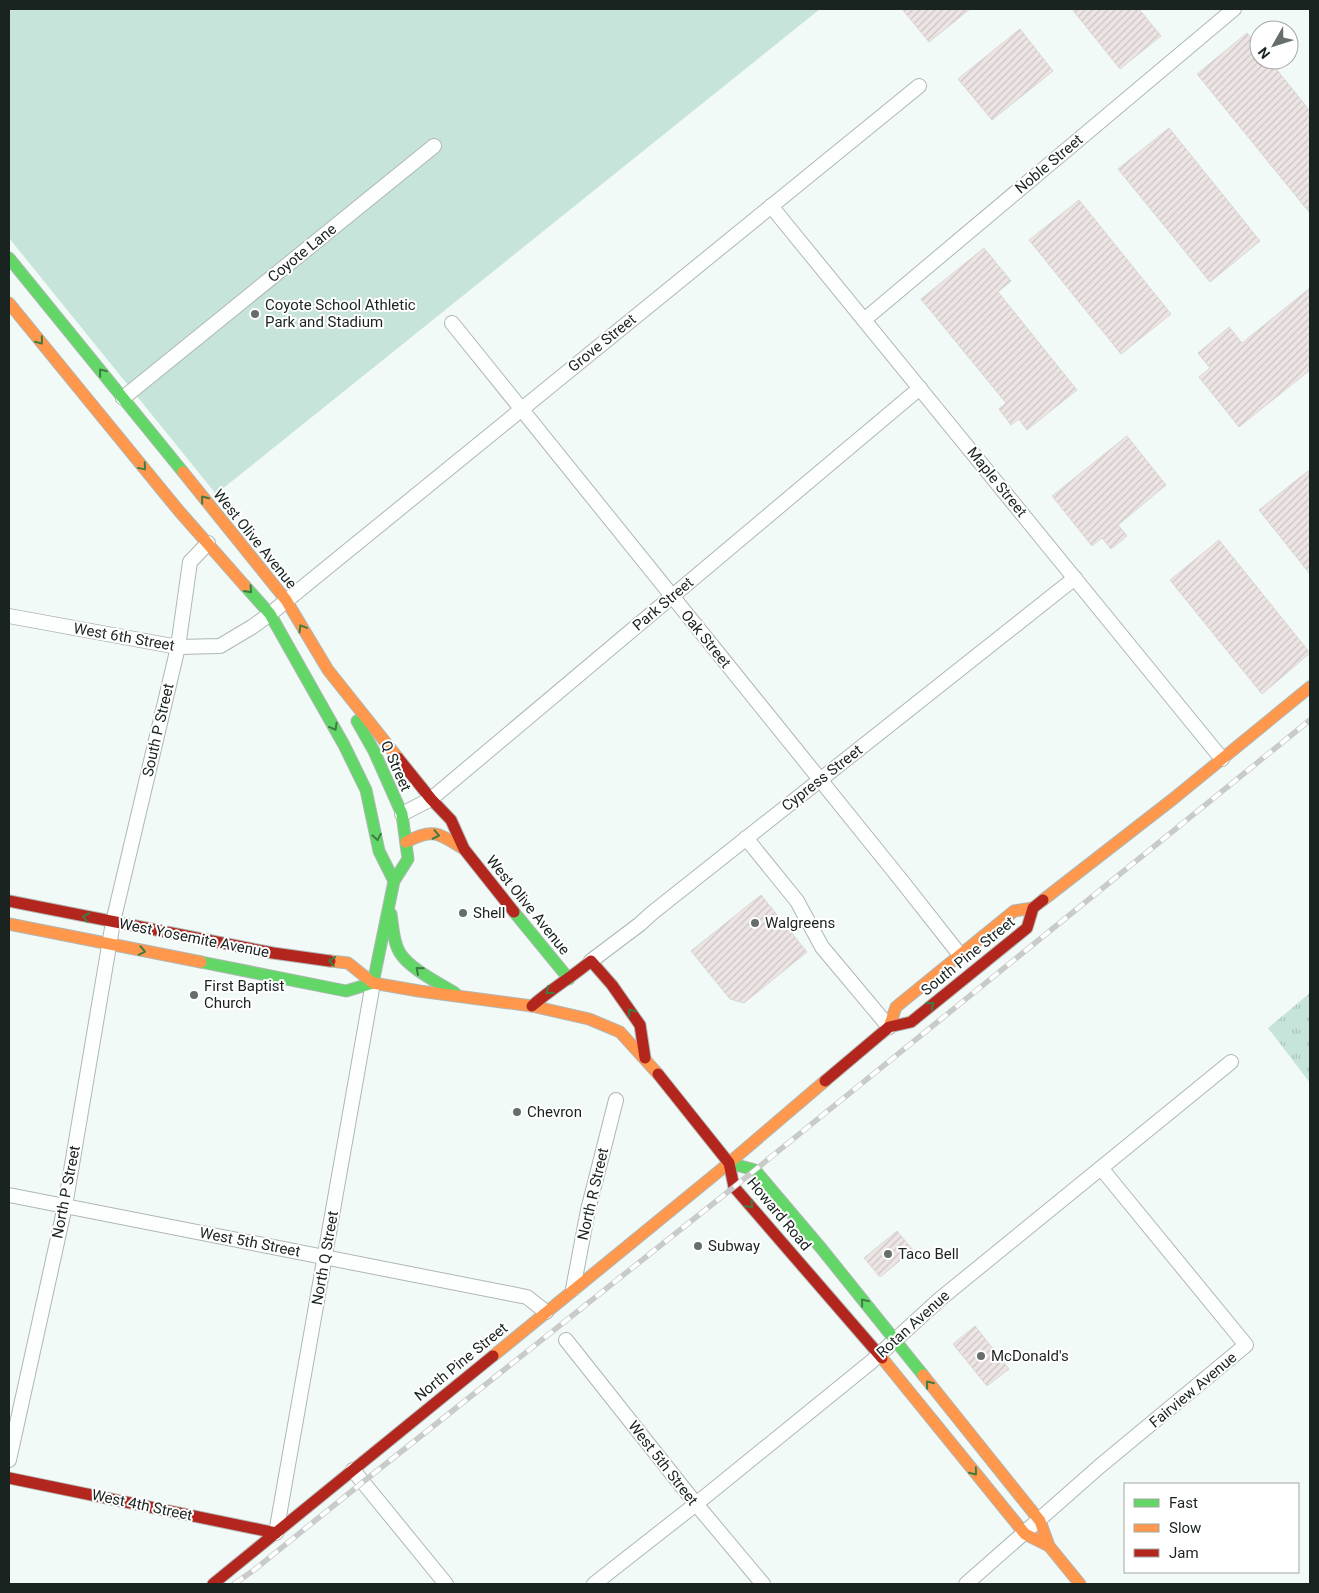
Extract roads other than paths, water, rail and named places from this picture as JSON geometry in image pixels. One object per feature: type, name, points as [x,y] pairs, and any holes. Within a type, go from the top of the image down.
[{"type":"main road","name":"West Olive Avenue","points":[[9,258],[286,600],[328,670],[431,799],[451,820],[464,849],[500,896],[569,979]]},
{"type":"main road","points":[[9,303],[179,511],[270,614],[344,745],[366,790],[379,850],[394,881]]},
{"type":"main road","name":"Q Street","points":[[328,670],[374,751],[402,814],[408,859],[394,881],[373,983]]},
{"type":"main road","name":"South Pine Street","points":[[729,1163],[893,1026],[911,1022],[1027,928],[1030,908],[1310,687]]},
{"type":"main road","points":[[344,745],[352,747],[389,809],[402,814]]},
{"type":"main road","name":"West Olive Avenue","points":[[406,842],[425,833],[435,834],[445,837],[464,849]]},
{"type":"main road","name":"West Yosemite Avenue","points":[[9,901],[274,953],[348,963],[373,983]]},
{"type":"main road","points":[[390,904],[394,936],[401,954],[425,975],[460,996]]},
{"type":"main road","points":[[893,1026],[896,1007],[1014,911],[1030,908]]},
{"type":"main road","name":"West Yosemite Avenue","points":[[9,924],[346,991],[373,983],[532,1006],[588,1019],[620,1032],[645,1058]]},
{"type":"main road","points":[[591,961],[612,985],[640,1025],[645,1058],[729,1163]]},
{"type":"main road","name":"Cypress Street","points":[[532,1006],[550,990],[569,979],[591,961]]},
{"type":"main road","name":"North Pine Street","points":[[214,1584],[729,1163]]},
{"type":"main road","name":"Howard Road","points":[[1049,1546],[1025,1534],[879,1355],[734,1187],[729,1163],[755,1170],[821,1248],[1040,1521],[1049,1546],[1080,1584]]},
{"type":"main road","name":"West 4th Street","points":[[9,1478],[276,1533]]},
{"type":"street","name":"Noble Street","points":[[864,320],[1234,9]]},
{"type":"street","name":"Grove Street","points":[[286,600],[919,86]]},
{"type":"street","name":"Coyote Lane","points":[[123,398],[434,146]]},
{"type":"street","name":"Maple Street","points":[[771,206],[1222,758]]},
{"type":"street","name":"Oak Street","points":[[452,323],[960,955]]},
{"type":"street","name":"Park Street","points":[[402,814],[431,799],[920,388]]},
{"type":"street","name":"South P Street","points":[[113,922],[178,647],[190,562],[208,543]]},
{"type":"street","name":"Cypress Street","points":[[591,961],[1075,578]]},
{"type":"street","name":"West 6th Street","points":[[9,616],[178,647],[220,646],[252,627],[286,600]]},
{"type":"street","points":[[746,838],[797,901],[822,947],[893,1026]]},
{"type":"street","name":"North P Street","points":[[9,1460],[65,1206],[113,922]]},
{"type":"street","name":"North Q Street","points":[[276,1533],[373,983]]},
{"type":"street","name":"Rotan Avenue","points":[[594,1584],[696,1504],[879,1355],[940,1299],[1231,1062]]},
{"type":"street","name":"North R Street","points":[[573,1289],[588,1210],[616,1100]]},
{"type":"street","name":"Fairview Avenue","points":[[966,1584],[1040,1521],[1100,1466],[1246,1345],[1101,1168]]},
{"type":"street","name":"West 5th Street","points":[[9,1195],[527,1297],[546,1312]]},
{"type":"street","name":"West 5th Street","points":[[566,1340],[696,1504],[763,1584]]},
{"type":"street","points":[[353,1470],[446,1584]]},
{"type":"railway","points":[[234,1584],[734,1187],[1310,720]]},
{"type":"place","name":"Coyote School Athletic Park and Stadium","points":[[255,314]]},
{"type":"place","name":"Shell","points":[[463,913]]},
{"type":"place","name":"Walgreens","points":[[755,923]]},
{"type":"place","name":"First Baptist Church","points":[[194,995]]},
{"type":"place","name":"Chevron","points":[[517,1112]]},
{"type":"place","name":"Subway","points":[[698,1246]]},
{"type":"place","name":"Taco Bell","points":[[888,1254]]},
{"type":"place","name":"McDonald's","points":[[981,1356]]}]
